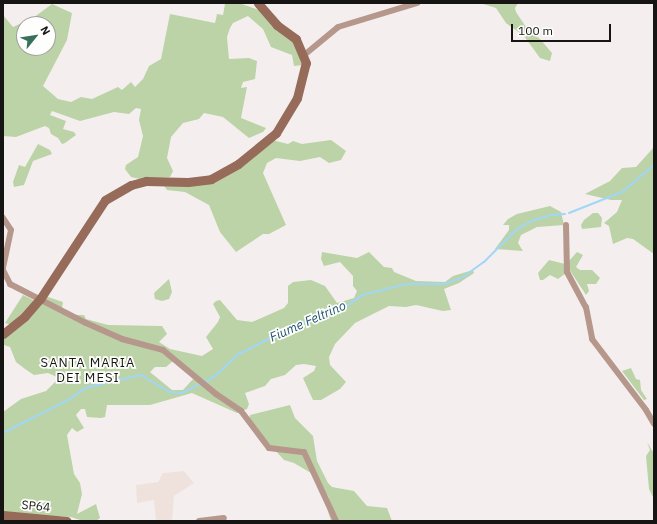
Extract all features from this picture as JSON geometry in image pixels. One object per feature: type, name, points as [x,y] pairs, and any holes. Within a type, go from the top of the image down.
[{"type":"street","points":[[3,334],[26,316],[40,299],[105,200],[131,185],[146,181],[188,182],[211,179],[238,164],[276,133],[297,98],[306,63],[296,39],[277,25],[258,3]]},
{"type":"street","points":[[303,56],[338,27],[417,3]]},
{"type":"street","points":[[3,218],[11,230],[3,269],[10,284],[122,339],[163,350],[216,394],[241,411],[269,448],[304,452],[336,521]]},
{"type":"street","points":[[566,225],[568,272],[586,307],[592,339],[646,410],[654,424]]},
{"type":"street","name":"SP64","points":[[3,515],[67,521]]},
{"type":"street","points":[[199,521],[224,518]]},
{"type":"shaded area","points":[[184,471],[194,483],[174,496],[172,521],[156,521],[154,500],[137,503],[136,485],[158,482],[163,473]]},
{"type":"green space","points":[[239,3],[259,10],[293,40],[303,62],[302,65],[294,66],[292,55],[271,47],[263,29],[248,16],[233,23],[230,28],[227,37],[229,59],[249,58],[257,61],[255,79],[243,82],[241,88],[247,87],[241,118],[266,128],[263,132],[249,138],[223,117],[204,113],[199,119],[183,123],[171,137],[167,158],[173,171],[170,177],[140,179],[131,177],[125,169],[126,165],[138,157],[143,136],[139,120],[141,109],[136,108],[129,114],[114,112],[80,121],[52,111],[50,115],[66,121],[63,129],[74,132],[76,135],[62,144],[58,138],[51,134],[49,128],[45,126],[16,137],[3,136],[3,15],[13,27],[16,26],[16,56],[56,56],[56,16],[36,16],[52,4],[72,13],[67,40],[43,86],[58,99],[71,102],[81,97],[92,99],[118,87],[122,90],[131,82],[135,87],[143,79],[149,66],[161,59],[170,14],[215,23],[217,14],[223,15],[225,4]]},
{"type":"green space","points":[[480,3],[518,3],[515,8],[516,12],[528,30],[540,39],[552,53],[550,61],[540,58],[524,36],[506,23],[496,8]]},
{"type":"green space","points":[[272,140],[288,144],[293,141],[302,144],[331,140],[346,151],[341,160],[329,163],[320,157],[300,161],[276,158],[267,163],[263,173],[286,225],[269,234],[263,234],[236,252],[220,232],[209,205],[185,192],[167,190],[162,183],[198,185],[210,182]]},
{"type":"green space","points":[[38,144],[50,150],[52,154],[33,161],[24,185],[14,187],[13,182],[19,165],[25,167]]},
{"type":"green space","points":[[654,147],[654,254],[633,239],[627,238],[613,244],[609,226],[604,223],[617,212],[622,200],[611,200],[585,194],[610,181],[622,168],[636,167]]},
{"type":"green space","points":[[550,206],[561,212],[564,225],[537,227],[521,235],[518,243],[523,251],[495,249],[509,230],[509,225],[503,225],[508,219],[517,214]]},
{"type":"green space","points":[[593,213],[598,213],[602,218],[601,227],[582,229],[581,225],[584,220]]},
{"type":"green space","points":[[322,252],[357,258],[369,252],[384,267],[392,268],[394,272],[416,281],[445,282],[453,276],[473,270],[474,273],[459,283],[444,289],[451,310],[443,311],[416,305],[406,307],[389,306],[355,323],[335,344],[329,357],[330,365],[346,382],[340,389],[321,400],[313,400],[303,378],[314,371],[316,366],[304,364],[296,365],[285,375],[271,379],[265,386],[245,393],[249,404],[247,409],[237,413],[192,393],[150,405],[107,405],[105,417],[101,418],[87,417],[85,409],[81,409],[76,415],[84,428],[77,432],[72,428],[67,435],[74,474],[80,483],[82,494],[77,514],[96,504],[100,518],[96,521],[83,521],[71,517],[3,514],[3,412],[21,399],[46,391],[59,378],[48,373],[34,375],[25,369],[16,362],[10,347],[4,345],[4,339],[45,296],[63,302],[62,308],[75,315],[84,315],[86,319],[108,325],[162,326],[167,334],[159,342],[170,349],[202,356],[213,349],[206,337],[218,322],[220,317],[213,304],[216,301],[220,300],[237,320],[252,322],[284,308],[288,303],[288,286],[293,282],[311,280],[325,286],[337,303],[354,298],[357,291],[353,286],[353,276],[340,262],[324,266],[321,259]],"holes":[[[173,361],[194,378],[183,390],[172,390],[150,372],[155,367],[166,367]]]},
{"type":"green space","points":[[577,252],[583,255],[576,267],[580,270],[592,270],[600,278],[596,284],[587,284],[589,291],[586,295],[569,269],[568,262]]},
{"type":"green space","points":[[549,260],[565,264],[566,273],[558,279],[550,275],[543,280],[540,280],[538,273]]},
{"type":"green space","points":[[169,279],[172,292],[169,299],[162,301],[155,299],[154,293]]},
{"type":"green space","points":[[23,295],[35,301],[12,325],[5,323]]},
{"type":"green space","points":[[631,368],[636,379],[640,380],[641,390],[647,399],[644,400],[622,371]]},
{"type":"green space","points":[[290,405],[295,418],[313,436],[317,461],[328,483],[332,487],[354,491],[367,506],[387,508],[392,521],[331,521],[326,505],[329,498],[316,476],[294,463],[284,460],[249,422],[250,415]]},
{"type":"green space","points":[[647,442],[653,452],[654,499],[649,489],[646,456],[650,450]]},
{"type":"waterway","name":"Fiume Feltrino","points":[[569,213],[622,192],[654,165]]},
{"type":"waterway","name":"Fiume Feltrino","points":[[206,381],[214,377],[239,354],[300,323],[344,308],[362,295],[406,284],[444,284],[463,277],[484,262],[516,230],[531,221],[551,215],[565,214]]},
{"type":"waterway","name":"Fiume Feltrino","points":[[3,433],[70,399],[85,388],[141,375],[169,392],[182,393],[200,384]]},
{"type":"district","name":"SANTA MARIA DEI MESI","points":[[88,372]]}]
